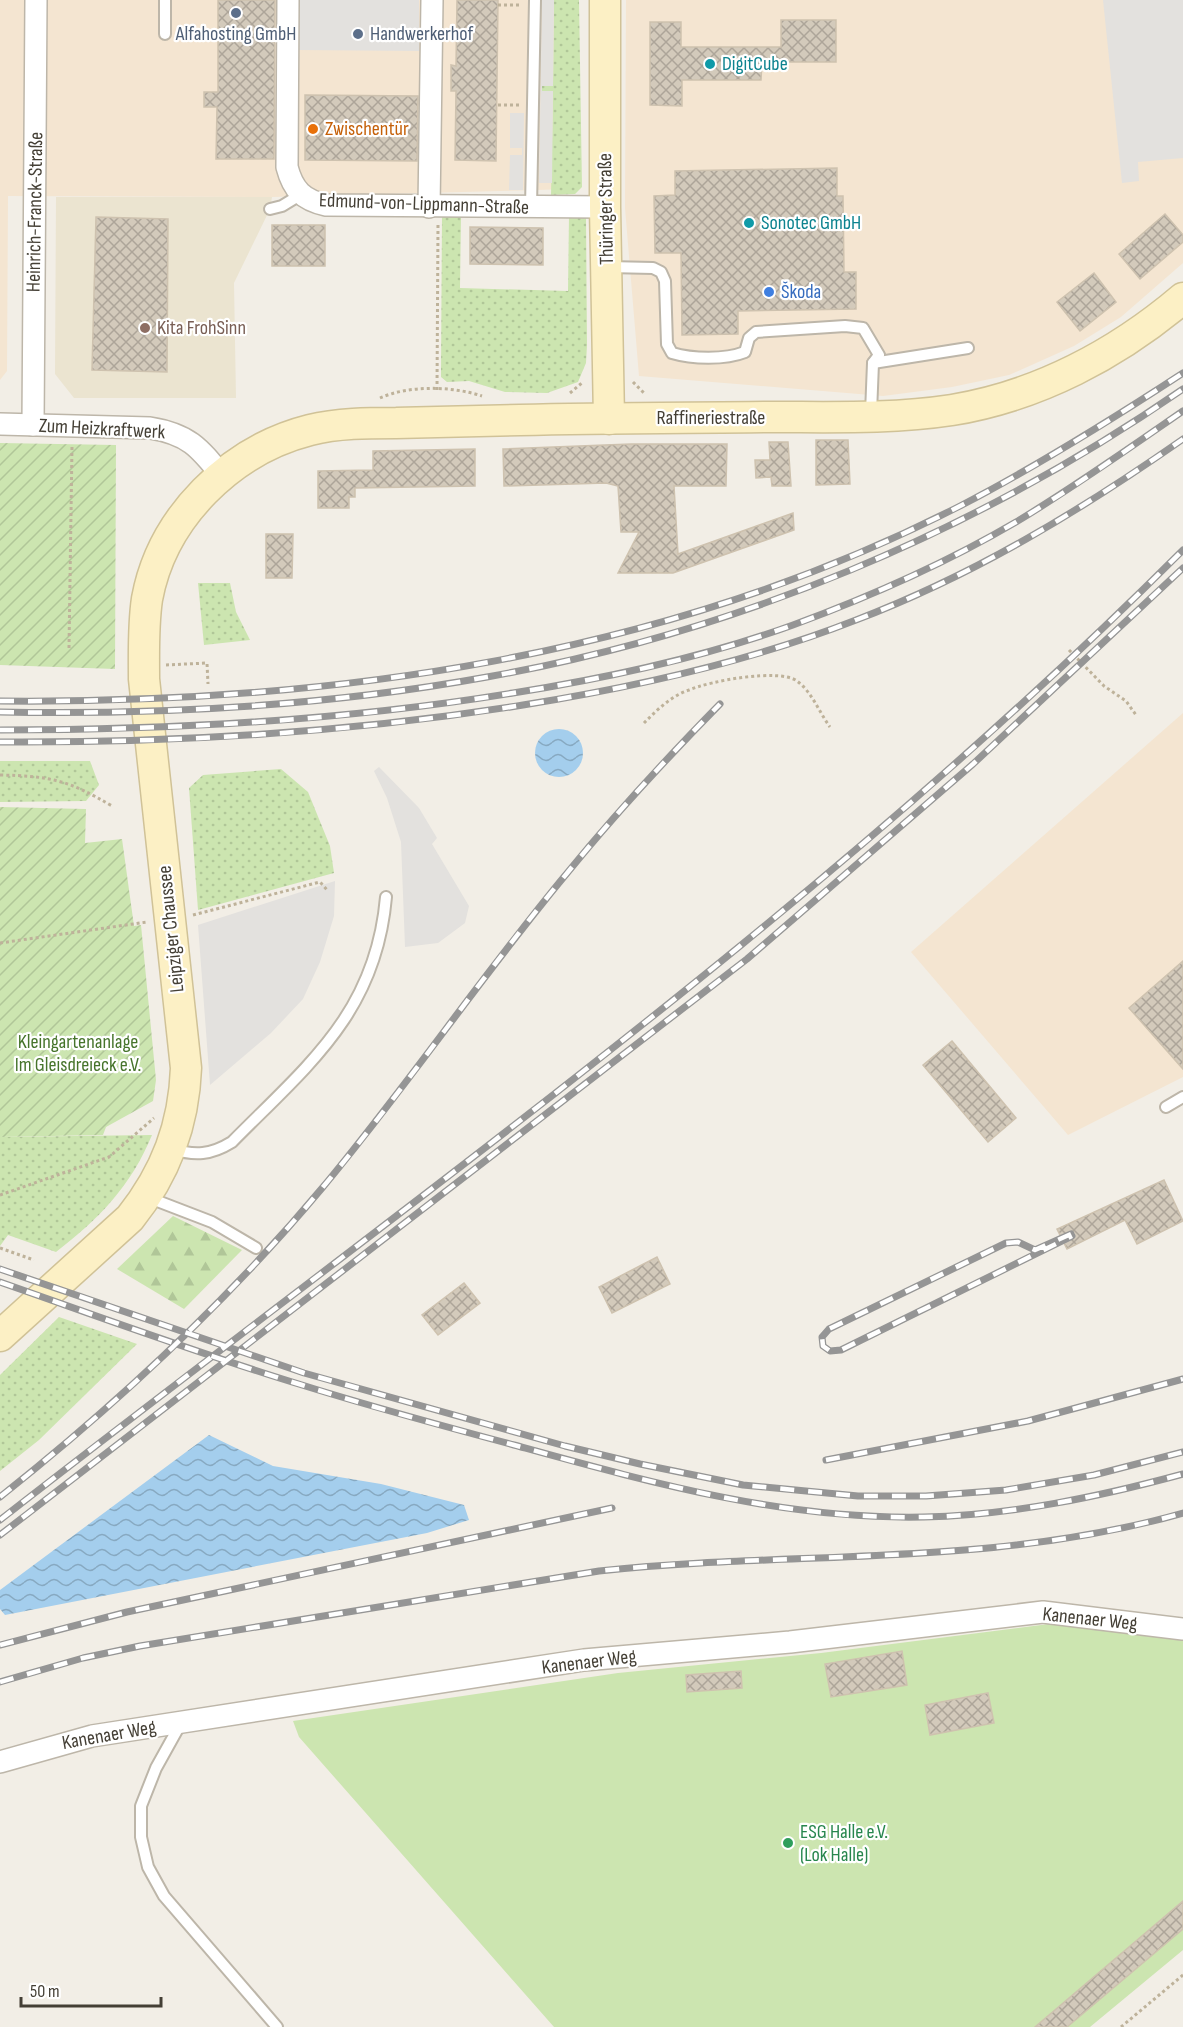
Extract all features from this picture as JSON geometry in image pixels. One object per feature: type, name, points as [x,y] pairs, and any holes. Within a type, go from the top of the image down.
[{"type":"main road","name":"Thüringer Straße","points":[[605,0],[605,207],[609,419]]},
{"type":"main road","name":"Raffineriestraße","points":[[222,476],[249,456],[280,441],[332,426],[609,419],[871,417],[923,414],[957,409],[1053,381],[1109,352],[1183,298]]},
{"type":"main road","name":"Leipziger Chaussee","points":[[0,1336],[98,1249],[147,1197],[171,1149],[183,1110],[186,1068],[144,679],[144,627],[148,597],[164,550],[197,498],[222,476]]},
{"type":"street","name":"Heinrich-Franck-Straße","points":[[33,424],[36,0]]},
{"type":"street","name":"Edmund-von-Lippmann-Straße","points":[[288,0],[287,167],[291,182],[300,195],[311,202],[326,205],[605,207]]},
{"type":"street","points":[[429,207],[432,0]]},
{"type":"street","name":"Zum Heizkraftwerk","points":[[0,424],[150,428],[170,431],[198,447],[222,476]]},
{"type":"street","name":"Kanenaer Weg","points":[[0,1762],[92,1736],[584,1660],[790,1642],[1043,1612],[1183,1629]]},
{"type":"lane","points":[[165,0],[165,34]]},
{"type":"lane","points":[[531,207],[535,2]]},
{"type":"lane","points":[[270,209],[282,206],[300,195]]},
{"type":"lane","points":[[607,267],[653,268],[661,272],[665,281],[667,344],[672,353],[683,357],[735,356],[745,352],[748,338],[756,332],[845,326],[863,328],[870,336],[879,355],[873,363],[871,417]]},
{"type":"lane","points":[[873,363],[968,348]]},
{"type":"lane","points":[[171,1149],[197,1155],[220,1150],[232,1142],[320,1053],[350,1014],[363,992],[378,951],[386,897]]},
{"type":"lane","points":[[1166,1107],[1183,1097]]},
{"type":"lane","points":[[147,1197],[212,1222],[256,1248]]},
{"type":"lane","points":[[181,1723],[156,1768],[141,1806],[141,1837],[148,1867],[164,1896],[277,2027]]},
{"type":"path","points":[[498,4],[535,2]]},
{"type":"path","points":[[498,105],[534,104]]},
{"type":"path","points":[[429,207],[438,214],[437,390]]},
{"type":"path","points":[[562,397],[579,388],[585,379]]},
{"type":"path","points":[[372,402],[396,391],[462,390],[489,398]]},
{"type":"path","points":[[69,648],[72,438]]},
{"type":"path","points":[[1069,650],[1104,686],[1125,701],[1136,715]]},
{"type":"path","points":[[159,666],[207,663],[208,684]]},
{"type":"path","points":[[644,723],[664,704],[687,690],[729,680],[777,675],[796,680],[830,726]]},
{"type":"path","points":[[0,775],[46,777],[65,781],[111,806]]},
{"type":"path","points":[[186,917],[320,882],[327,890]]},
{"type":"path","points":[[0,943],[154,921]]},
{"type":"path","points":[[0,1195],[109,1157],[159,1116]]},
{"type":"path","points":[[0,1248],[34,1260]]},
{"type":"path","points":[[1120,2027],[1183,1975]]},
{"type":"shaded area","points":[[0,0],[576,0],[572,189],[272,197],[8,196],[7,371],[0,380]]},
{"type":"shaded area","name":"Handwerkerhof","points":[[298,0],[419,0],[419,51],[298,50]]},
{"type":"shaded area","points":[[542,0],[554,0],[553,86],[542,86],[542,91],[553,91],[552,183],[539,183]]},
{"type":"shaded area","points":[[626,0],[1183,0],[1183,263],[1121,317],[1074,346],[1009,375],[952,387],[883,396],[639,376],[625,208]]},
{"type":"shaded area","points":[[1103,0],[1183,0],[1183,158],[1138,162],[1139,181],[1122,183]]},
{"type":"shaded area","points":[[510,113],[524,113],[523,190],[509,190],[510,155],[522,155],[522,148],[510,148]]},
{"type":"shaded area","name":"Kita FrohSinn","points":[[56,197],[272,197],[270,209],[234,283],[236,398],[74,398],[55,374]]},
{"type":"shaded area","points":[[1183,713],[1183,1077],[1068,1135],[911,952]]},
{"type":"shaded area","points":[[379,767],[419,808],[437,838],[432,844],[469,906],[465,923],[438,943],[405,947],[401,842],[387,798],[374,771]]},
{"type":"shaded area","points":[[335,881],[334,916],[320,962],[303,999],[271,1033],[210,1085],[198,925]]},
{"type":"green space","points":[[554,0],[579,0],[582,187],[575,194],[551,195],[553,91],[542,91],[542,85],[553,85]]},
{"type":"green space","points":[[442,214],[461,214],[460,288],[568,291],[569,216],[586,216],[587,345],[586,363],[578,382],[547,393],[505,392],[469,381],[447,382],[441,377]]},
{"type":"green space","points":[[0,443],[116,445],[115,669],[0,665]]},
{"type":"green space","points":[[198,583],[230,583],[236,612],[250,640],[204,645]]},
{"type":"green space","points":[[0,761],[90,761],[99,785],[86,801],[0,802]]},
{"type":"green space","points":[[281,769],[308,792],[330,846],[334,873],[198,910],[189,788],[203,775]]},
{"type":"green space","name":"Kleingartenanlage Im Gleisdreieck e.V.","points":[[0,807],[86,809],[85,843],[122,839],[134,926],[141,925],[156,1080],[153,1101],[106,1127],[103,1135],[0,1137]]},
{"type":"green space","points":[[152,1135],[124,1186],[100,1214],[56,1252],[8,1235],[0,1246],[0,1137]]},
{"type":"green space","points":[[173,1216],[242,1250],[184,1309],[117,1269]]},
{"type":"green space","points":[[59,1317],[137,1344],[39,1440],[0,1471],[0,1375]]},
{"type":"green space","name":"ESG Halle e.V. (Lok Halle)","points":[[1049,1624],[1183,1638],[1183,1950],[1090,2027],[554,2027],[299,1737],[293,1721],[618,1673],[821,1653]]},
{"type":"water","points":[[554,729],[564,729],[579,739],[583,753],[582,762],[573,773],[564,777],[554,777],[539,767],[535,758],[535,748],[545,733]]},
{"type":"water","points":[[209,1435],[273,1466],[381,1484],[464,1505],[469,1520],[427,1533],[5,1615],[0,1609],[0,1590]]},
{"type":"building","points":[[218,0],[275,0],[274,159],[216,159],[217,107],[204,107],[204,92],[218,92]]},
{"type":"building","points":[[457,0],[498,0],[496,161],[455,160],[456,91],[451,91],[451,65],[456,66]]},
{"type":"building","name":"DigitCube","points":[[781,20],[836,20],[836,62],[762,62],[761,80],[682,80],[682,106],[650,105],[650,22],[681,22],[681,47],[781,47]]},
{"type":"building","points":[[305,95],[418,96],[417,161],[305,160]]},
{"type":"building","points":[[837,168],[837,196],[843,196],[844,272],[856,272],[856,309],[738,311],[738,334],[682,335],[681,253],[655,253],[654,196],[675,195],[675,171]]},
{"type":"building","points":[[1165,214],[1183,235],[1183,242],[1140,279],[1119,254]]},
{"type":"building","points":[[96,217],[168,219],[167,372],[92,370]]},
{"type":"building","points":[[272,225],[325,225],[325,266],[272,266]]},
{"type":"building","points":[[470,227],[543,228],[543,265],[470,264]]},
{"type":"building","points":[[1094,273],[1116,302],[1080,331],[1057,302]]},
{"type":"building","points":[[816,440],[848,440],[850,484],[816,485]]},
{"type":"building","points":[[769,442],[788,442],[791,486],[772,486],[771,477],[756,478],[755,460],[770,460]]},
{"type":"building","points":[[631,444],[727,444],[726,486],[674,486],[678,554],[793,513],[794,530],[673,573],[618,573],[639,532],[621,532],[618,486],[606,483],[504,486],[503,449]]},
{"type":"building","points":[[475,449],[475,486],[355,488],[355,497],[349,497],[349,508],[318,508],[318,471],[373,470],[373,451]]},
{"type":"building","points":[[266,534],[293,534],[292,578],[266,578]]},
{"type":"building","points":[[1183,961],[1183,1069],[1129,1008]]},
{"type":"building","points":[[952,1041],[1016,1118],[988,1142],[923,1065]]},
{"type":"building","points":[[1164,1180],[1183,1221],[1137,1244],[1125,1220],[1067,1249],[1057,1229]]},
{"type":"building","points":[[657,1257],[670,1284],[612,1313],[599,1287]]},
{"type":"building","points":[[464,1283],[480,1303],[438,1335],[422,1315]]},
{"type":"building","points":[[902,1651],[907,1685],[831,1697],[825,1664]]},
{"type":"building","points":[[741,1671],[742,1688],[687,1692],[686,1675]]},
{"type":"building","points":[[988,1693],[994,1723],[930,1735],[925,1705]]},
{"type":"building","points":[[1183,1901],[1183,1929],[1067,2027],[1035,2027]]},
{"type":"railway","points":[[0,701],[124,700],[248,693],[371,680],[494,661],[615,635],[733,600],[849,557],[962,505],[1074,442],[1183,373]]},
{"type":"railway","points":[[0,712],[183,710],[244,707],[366,695],[487,677],[580,658],[671,634],[762,604],[850,570],[937,531],[1022,488],[1104,441],[1183,389]]},
{"type":"railway","points":[[0,730],[193,726],[385,711],[549,687],[619,674],[689,657],[793,625],[879,591],[935,565],[1037,509],[1183,411]]},
{"type":"railway","points":[[0,742],[197,738],[392,723],[565,698],[692,672],[816,635],[942,583],[1025,540],[1105,491],[1183,439]]},
{"type":"railway","points":[[0,1520],[456,1171],[756,933],[902,810],[1045,683],[1183,550]]},
{"type":"railway","points":[[0,1535],[747,959],[973,764],[1183,568]]},
{"type":"railway","points":[[0,1497],[86,1426],[169,1350],[286,1230],[354,1148],[568,872],[642,786],[720,704]]},
{"type":"railway","points":[[1071,1234],[1035,1250],[1018,1242],[1006,1243],[829,1329],[822,1337],[823,1346],[830,1351],[841,1350],[1072,1236]]},
{"type":"railway","points":[[0,1269],[304,1373],[565,1446],[743,1485],[858,1496],[926,1496],[1006,1490],[1094,1475],[1183,1452]]},
{"type":"railway","points":[[0,1282],[226,1361],[355,1401],[666,1485],[768,1505],[871,1516],[957,1516],[1055,1503],[1183,1474]]},
{"type":"railway","points":[[826,1460],[1028,1421],[1183,1379]]},
{"type":"railway","points":[[0,1645],[127,1612],[612,1508]]},
{"type":"railway","points":[[0,1682],[83,1658],[140,1646],[599,1571],[672,1565],[965,1550],[1038,1542],[1111,1530],[1183,1513]]},
{"type":"place","name":"Alfahosting GmbH","points":[[236,13]]},
{"type":"place","name":"Handwerkerhof","points":[[358,34]]},
{"type":"place","name":"DigitCube","points":[[710,64]]},
{"type":"place","name":"Zwischentür","points":[[313,129]]},
{"type":"place","name":"Sonotec GmbH","points":[[749,223]]},
{"type":"place","name":"Škoda","points":[[769,292]]},
{"type":"place","name":"Kita FrohSinn","points":[[145,328]]},
{"type":"place","name":"ESG Halle e.V. (Lok Halle)","points":[[788,1843]]}]
